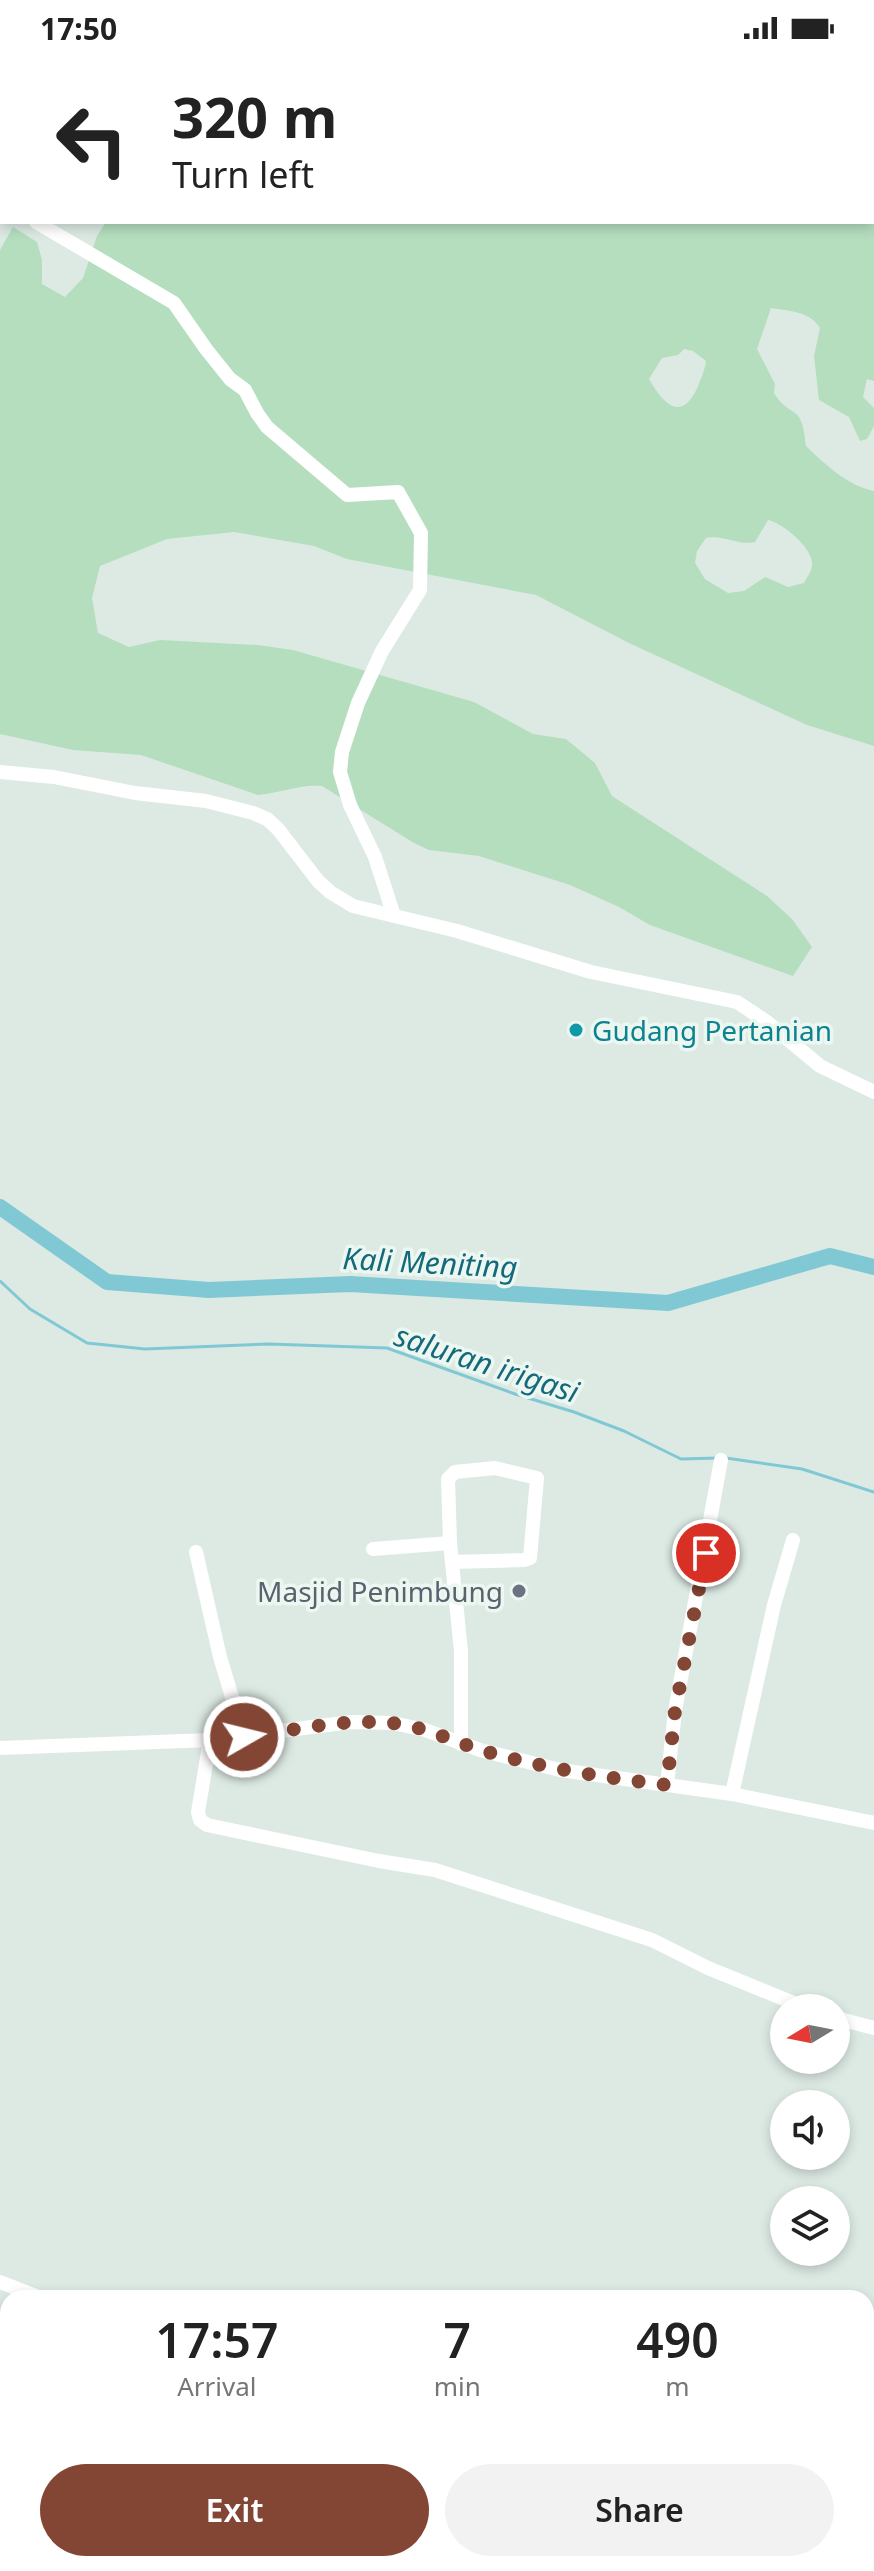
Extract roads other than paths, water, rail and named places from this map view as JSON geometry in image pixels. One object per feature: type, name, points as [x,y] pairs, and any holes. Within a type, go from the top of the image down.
[{"type":"street","points":[[39,224],[174,303],[206,349],[230,379],[245,390],[259,417],[279,438],[347,495],[398,492],[417,524],[421,533],[420,590],[382,651],[370,677],[350,726],[340,772],[350,805],[375,857],[394,916]]},
{"type":"street","points":[[0,772],[54,777],[135,793],[206,801],[253,813],[278,829],[318,881],[353,906],[479,937],[591,972],[737,1002],[767,1022],[820,1066],[874,1092]]},
{"type":"street","points":[[667,1785],[675,1711],[721,1460]]},
{"type":"street","points":[[452,1562],[530,1558],[537,1478],[504,1468],[452,1473],[448,1480],[450,1543],[462,1671],[461,1744]]},
{"type":"street","points":[[732,1794],[774,1605],[793,1540]]},
{"type":"street","points":[[373,1549],[450,1543]]},
{"type":"street","points":[[196,1552],[220,1657],[244,1737]]},
{"type":"street","points":[[0,1748],[210,1740],[351,1722],[377,1722],[409,1726],[461,1744],[560,1770],[732,1794],[874,1821]]},
{"type":"street","points":[[210,1740],[198,1812],[200,1820],[207,1825],[435,1870],[643,1936],[708,1968],[772,1994]]},
{"type":"street","points":[[850,2022],[874,2028]]},
{"type":"street","points":[[0,2282],[20,2290]]},
{"type":"waterway","name":"Kali Meniting","points":[[0,1207],[107,1282],[209,1290],[350,1284],[668,1303],[830,1256],[874,1267]]},
{"type":"waterway","name":"saluran irigasi","points":[[0,1281],[30,1309],[87,1343],[145,1349],[269,1344],[387,1348],[574,1412],[624,1431],[681,1459],[718,1458]]},
{"type":"waterway","name":"saluran irigasi","points":[[726,1458],[802,1469],[874,1492]]},
{"type":"place","name":"Gudang Pertanian","points":[[576,1030]]},
{"type":"place","name":"Masjid Penimbung","points":[[519,1591]]}]
